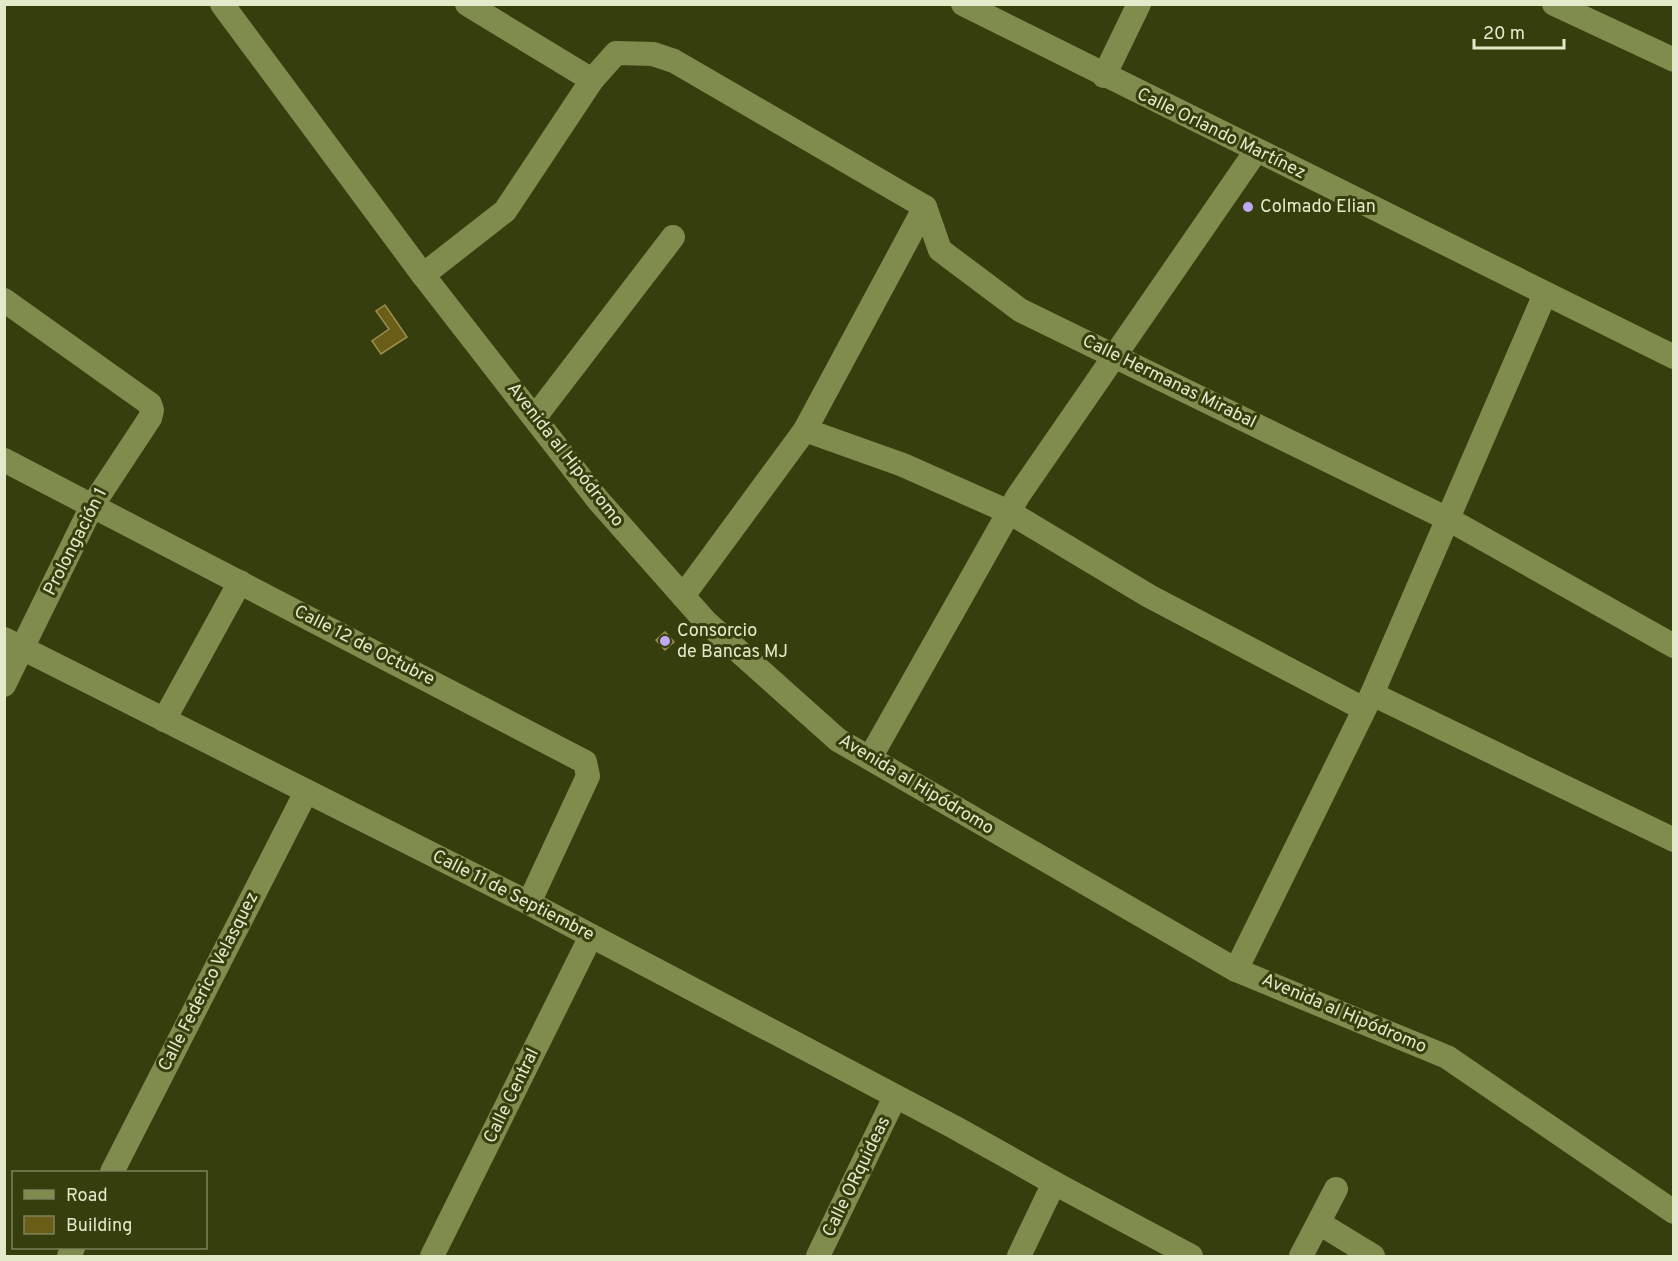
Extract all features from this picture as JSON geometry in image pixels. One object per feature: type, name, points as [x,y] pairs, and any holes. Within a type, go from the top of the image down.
[{"type":"street","name":"Avenida al Hipódromo","points":[[222,4],[423,275],[598,500],[706,621],[838,740],[1236,970],[1447,1057],[1674,1212]]},
{"type":"street","points":[[467,4],[592,80]]},
{"type":"street","name":"Calle Orlando Martínez","points":[[963,4],[1674,357]]},
{"type":"street","points":[[1104,76],[1139,4]]},
{"type":"street","points":[[1563,6],[1674,60]]},
{"type":"street","points":[[423,275],[505,211],[592,80],[616,53],[653,54],[674,61],[925,207],[805,430],[683,596]]},
{"type":"street","points":[[870,758],[1009,512],[1114,355],[1256,151]]},
{"type":"street","name":"Calle Hermanas Mirabal","points":[[925,207],[940,250],[1020,310],[1448,519],[1674,646]]},
{"type":"street","points":[[535,417],[673,237]]},
{"type":"street","points":[[1236,970],[1368,701],[1545,294]]},
{"type":"street","name":"Prolongación 1","points":[[4,300],[150,404],[152,410],[150,418],[92,506],[14,643],[4,685]]},
{"type":"street","points":[[805,430],[903,465],[1009,512],[1149,596],[1368,701],[1674,840]]},
{"type":"street","name":"Calle 12 de Octubre","points":[[4,460],[585,762],[588,776],[530,903]]},
{"type":"street","points":[[164,720],[240,582]]},
{"type":"street","name":"Calle 11 de Septiembre","points":[[14,643],[530,903],[1017,1161],[1054,1184],[1191,1257]]},
{"type":"street","name":"Calle Federico Velasquez","points":[[113,1171],[306,792]]},
{"type":"street","name":"Calle Central","points":[[432,1257],[591,936]]},
{"type":"street","name":"Calle ORquideas","points":[[818,1257],[895,1097]]},
{"type":"street","points":[[1019,1257],[1054,1184]]},
{"type":"street","points":[[1301,1257],[1336,1189]]},
{"type":"street","points":[[1319,1223],[1373,1257]]},
{"type":"building","points":[[385,305],[407,337],[381,354],[372,341],[389,329],[376,311]]},
{"type":"building","name":"Consorcio de Bancas MJ","points":[[665,632],[674,642],[665,650],[656,640]]},
{"type":"place","name":"Colmado Elian","points":[[1248,207]]},
{"type":"place","name":"Consorcio de Bancas MJ","points":[[665,641]]}]
